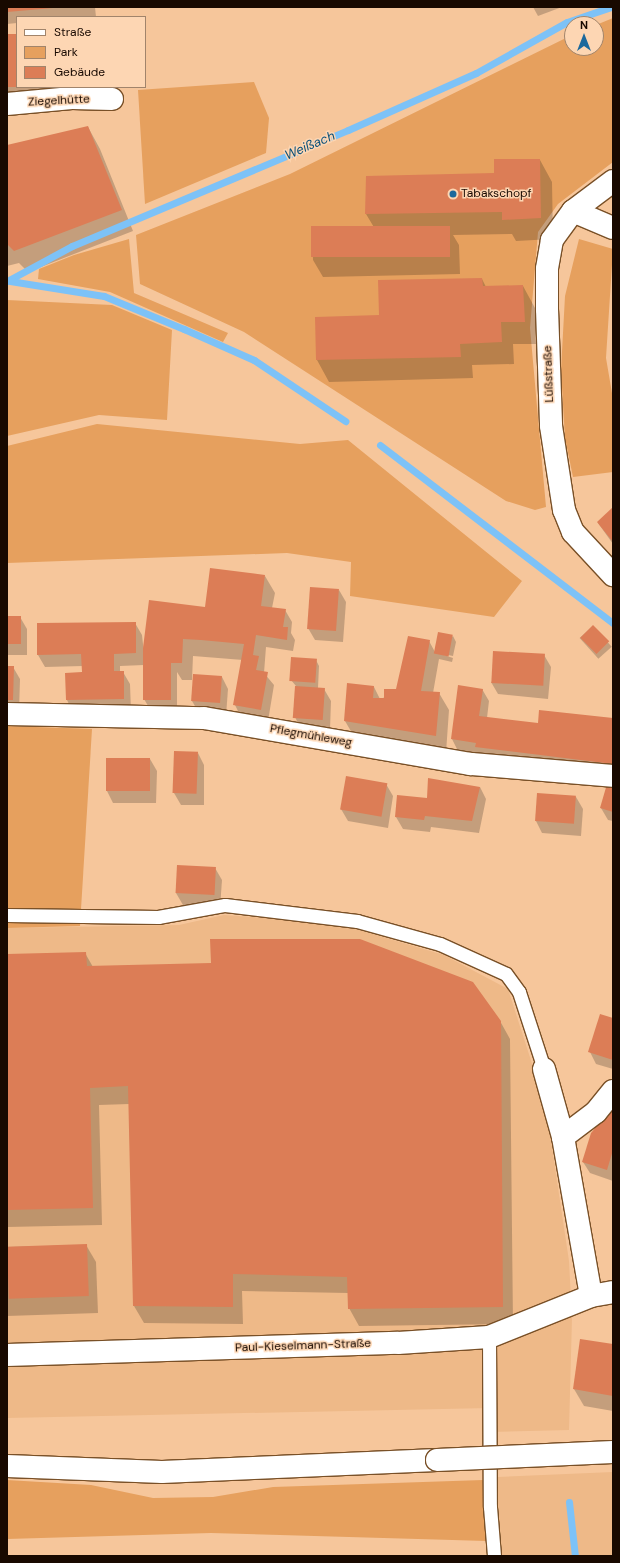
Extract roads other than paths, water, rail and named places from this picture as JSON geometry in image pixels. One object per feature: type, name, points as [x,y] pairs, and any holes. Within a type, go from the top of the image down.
[{"type":"street","name":"Ziegelhütte","points":[[7,104],[72,98],[112,99]]},
{"type":"street","name":"Lüßstraße","points":[[613,181],[573,211],[552,240],[547,269],[551,426],[564,510],[573,532],[613,575]]},
{"type":"street","points":[[573,211],[613,228]]},
{"type":"street","name":"Pflegmühleweg","points":[[7,714],[204,718],[471,764],[613,776]]},
{"type":"street","points":[[544,1069],[563,1137],[590,1296]]},
{"type":"street","points":[[563,1137],[596,1112],[613,1091]]},
{"type":"street","name":"Paul-Kieselmann-Straße","points":[[7,1355],[398,1343],[489,1336],[590,1296],[613,1292]]},
{"type":"street","points":[[7,1466],[162,1472],[613,1452]]},
{"type":"lane","points":[[7,916],[158,918],[225,905],[357,921],[440,944],[506,974],[519,992],[544,1069]]},
{"type":"lane","points":[[489,1336],[490,1507],[494,1556]]},
{"type":"waterway","name":"Weißach","points":[[7,281],[72,246],[348,130],[476,73],[567,22],[611,7]]},
{"type":"waterway","points":[[10,281],[104,296],[184,329],[254,360],[345,421]]},
{"type":"waterway","points":[[380,445],[613,623]]},
{"type":"waterway","points":[[569,1502],[575,1556]]},
{"type":"place","name":"Tabakschopf","points":[[453,194]]}]
